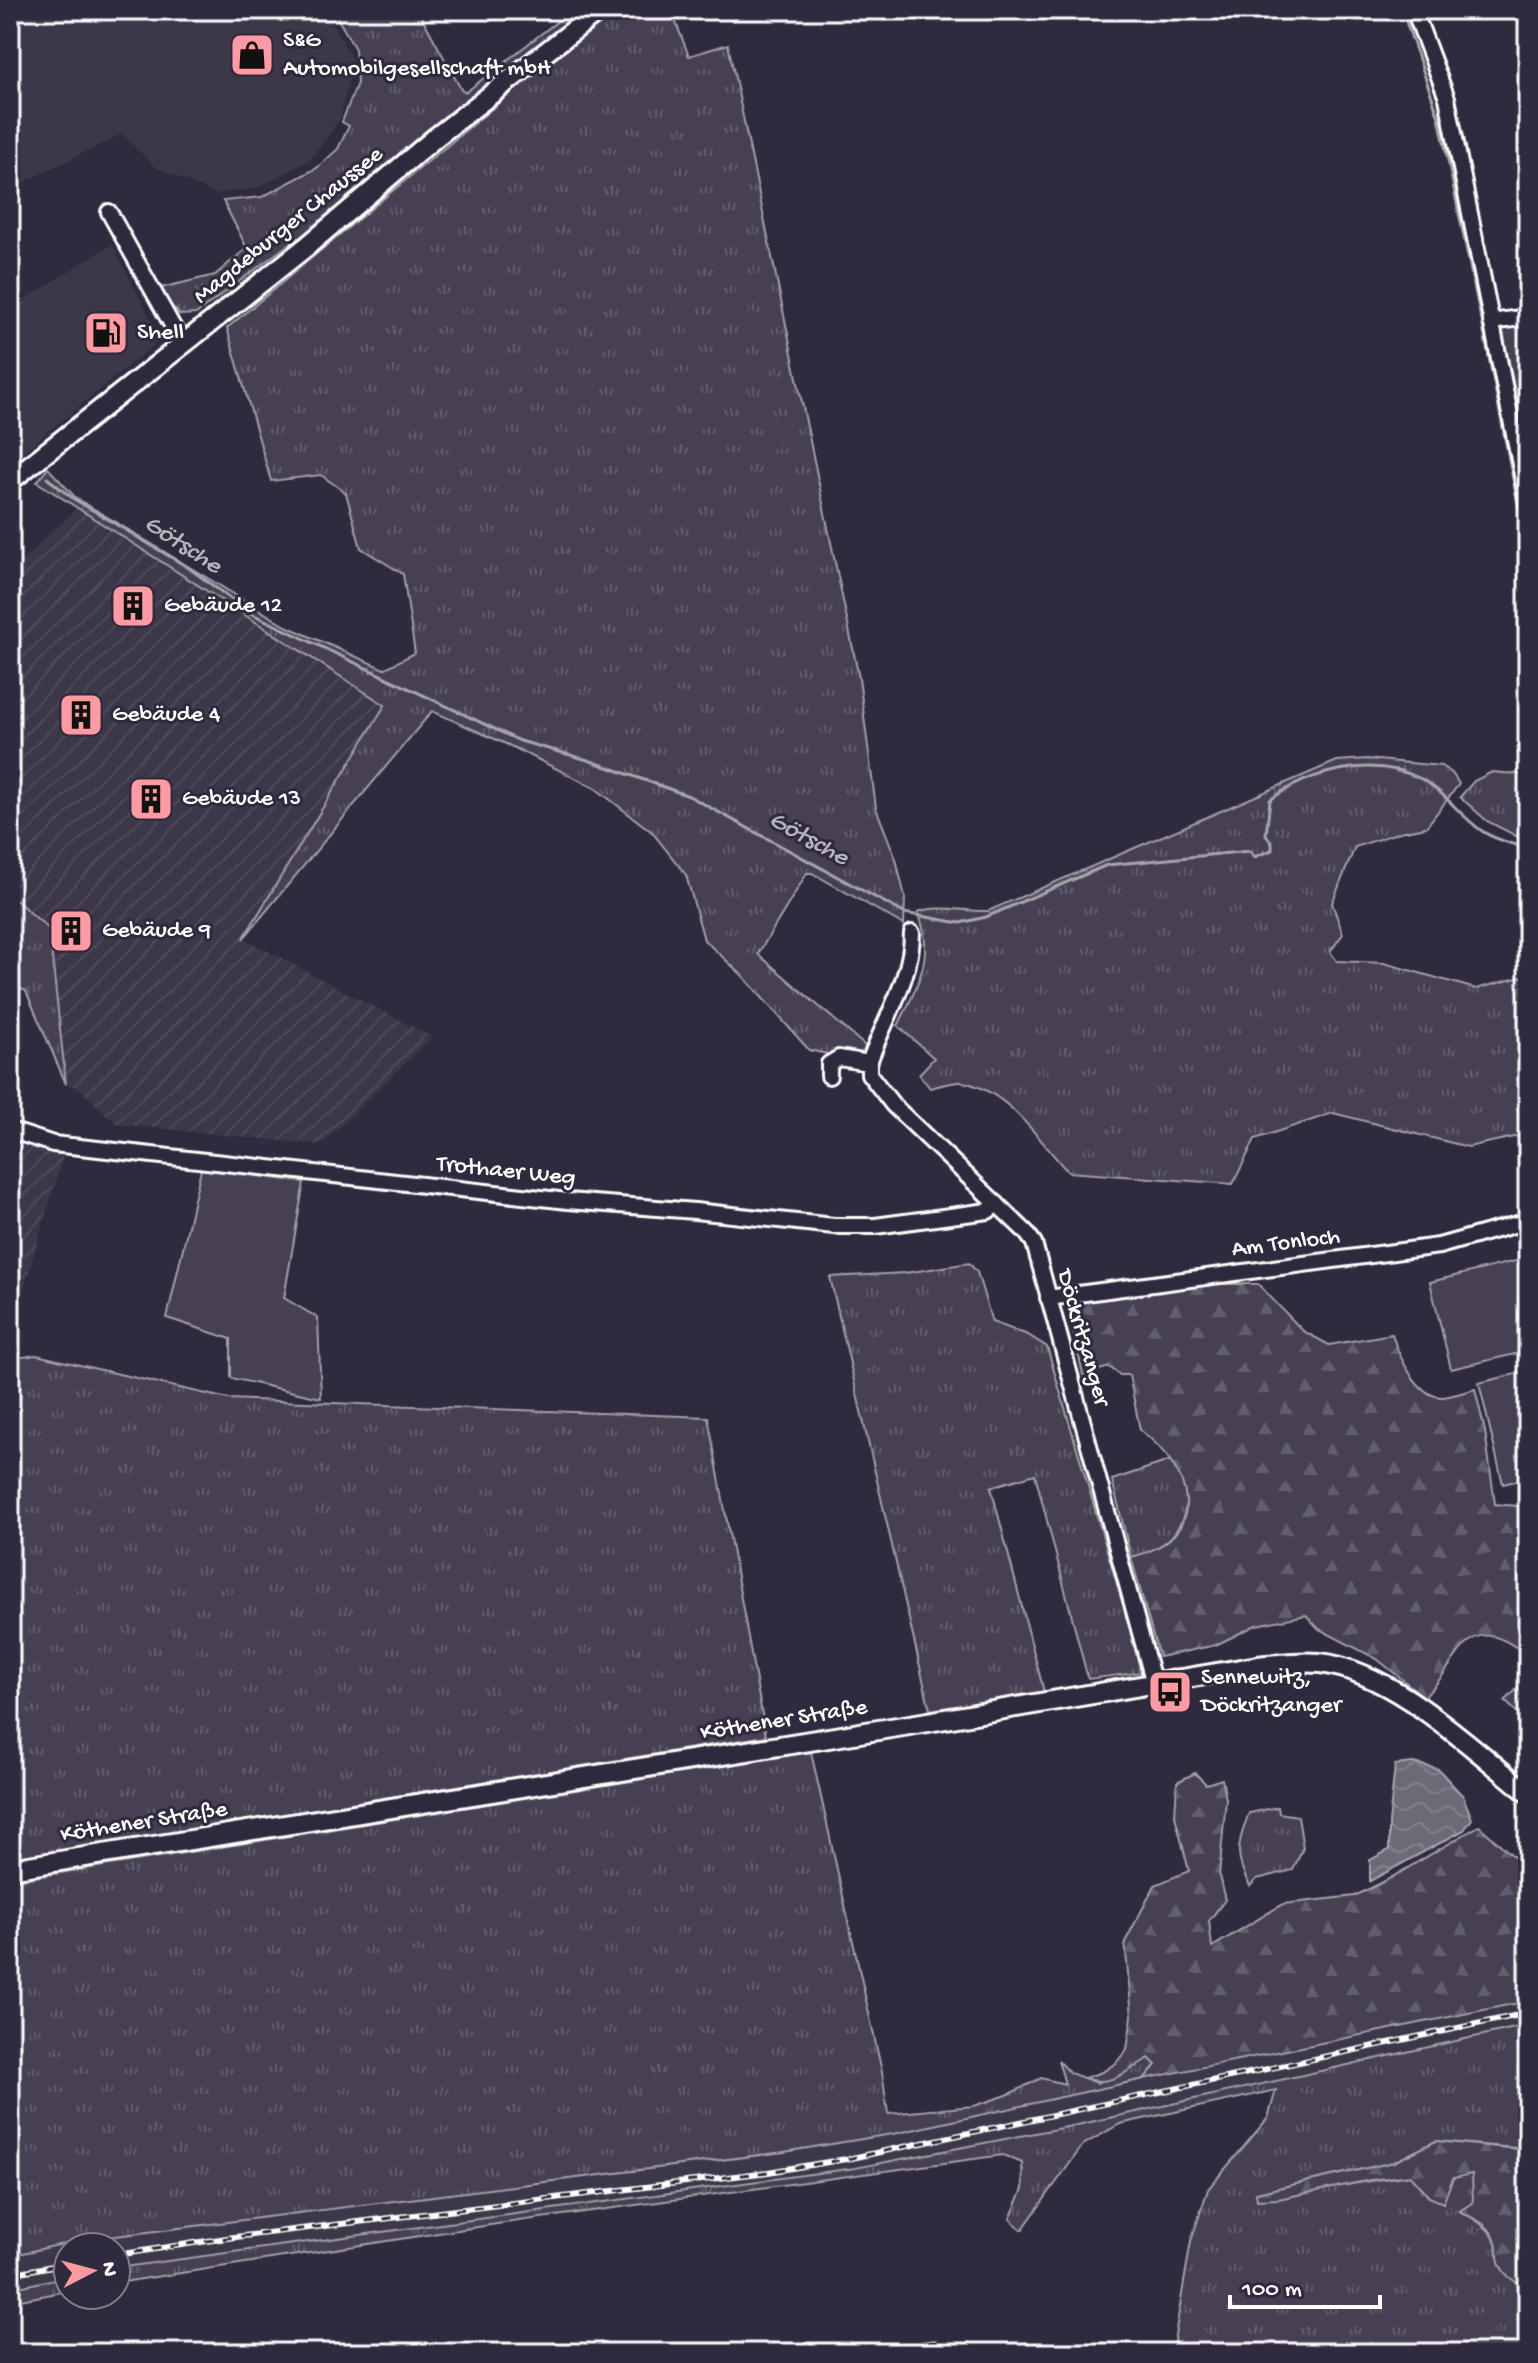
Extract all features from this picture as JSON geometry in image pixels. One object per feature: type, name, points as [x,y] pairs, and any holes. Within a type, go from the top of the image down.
[{"type":"main road","name":"Magdeburger Chaussee","points":[[10,481],[306,247],[436,137],[600,10]]},
{"type":"main road","name":"Köthener Straße","points":[[10,1869],[1295,1662],[1321,1663],[1359,1673],[1393,1689],[1528,1793]]},
{"type":"street","points":[[1414,10],[1447,98],[1528,505]]},
{"type":"street","points":[[109,212],[182,343]]},
{"type":"street","points":[[1491,322],[1528,317]]},
{"type":"street","points":[[829,1076],[829,1064],[839,1058],[869,1063],[905,976],[912,951],[912,933]]},
{"type":"street","name":"Döckritzanger","points":[[869,1063],[869,1074],[893,1105],[1034,1243],[1154,1684]]},
{"type":"street","name":"Trothaer Weg","points":[[10,1130],[68,1146],[568,1201],[834,1226],[875,1226],[974,1213],[988,1211],[997,1204]]},
{"type":"street","name":"Am Tonloch","points":[[1048,1298],[1439,1246],[1528,1221]]},
{"type":"shaded area","points":[[10,10],[325,10],[353,61],[340,119],[310,160],[257,188],[216,194],[156,168],[122,134],[10,189]]},
{"type":"shaded area","points":[[112,244],[158,333],[153,346],[10,463],[10,309]]},
{"type":"shaded area","points":[[77,507],[385,705],[243,938],[432,1037],[321,1145],[117,1124],[77,1087],[66,1085],[49,929],[10,894],[10,573]]},
{"type":"shaded area","points":[[10,1136],[64,1153],[10,1336]]},
{"type":"shaded area","points":[[1528,2001],[1528,2025],[946,2151],[788,2179],[132,2266],[132,2234],[784,2152],[898,2133],[1322,2041]]},
{"type":"shaded area","points":[[52,2246],[52,2280],[10,2289],[10,2256]]},
{"type":"green space","points":[[333,10],[418,10],[462,91],[466,92],[572,10],[593,10],[328,219],[196,314],[180,315],[167,301],[161,288],[215,275],[247,248],[223,201],[262,197],[317,168],[338,149],[349,126],[342,122],[357,83],[355,49]]},
{"type":"green space","points":[[611,10],[671,10],[689,56],[728,44],[859,678],[876,808],[896,859],[905,897],[904,925],[807,873],[758,954],[870,1050],[861,1057],[809,1050],[742,975],[704,940],[686,875],[652,832],[595,788],[432,711],[243,939],[385,705],[37,482],[48,468],[76,498],[286,626],[384,669],[415,653],[403,574],[361,548],[346,493],[321,475],[271,481],[227,328]]},
{"type":"green space","points":[[1528,322],[1528,460],[1502,326]]},
{"type":"green space","points":[[1367,759],[1441,766],[1452,773],[1459,784],[1426,827],[1355,847],[1332,903],[1343,934],[1330,952],[1337,961],[1384,963],[1476,989],[1528,975],[1528,1134],[1468,1147],[1333,1113],[1255,1139],[1233,1184],[1068,1172],[1021,1118],[994,1095],[962,1082],[930,1088],[919,1074],[934,1058],[898,1026],[925,957],[923,928],[918,912],[943,908],[988,911],[1337,761]]},
{"type":"green space","points":[[1492,772],[1528,775],[1528,842],[1487,821],[1460,797],[1474,781]]},
{"type":"green space","points":[[10,895],[49,929],[66,1084],[26,991],[10,984]]},
{"type":"green space","points":[[201,1169],[304,1182],[284,1298],[318,1318],[321,1398],[231,1378],[231,1339],[167,1318]]},
{"type":"green space","points":[[1528,1258],[1528,1351],[1451,1369],[1430,1282]]},
{"type":"green space","points":[[969,1263],[977,1272],[992,1322],[1028,1335],[1047,1347],[1143,1672],[1088,1679],[1035,1474],[991,1487],[1044,1692],[930,1710],[830,1277],[905,1273]]},
{"type":"green space","points":[[1185,1284],[1258,1284],[1303,1331],[1329,1345],[1392,1334],[1404,1363],[1425,1390],[1443,1397],[1475,1389],[1485,1431],[1495,1504],[1528,1507],[1528,1656],[1506,1641],[1490,1636],[1477,1637],[1456,1655],[1424,1697],[1377,1659],[1319,1629],[1306,1615],[1256,1625],[1216,1645],[1159,1657],[1131,1557],[1157,1547],[1174,1534],[1184,1519],[1186,1501],[1182,1483],[1173,1464],[1140,1430],[1129,1375],[1120,1375],[1109,1367],[1083,1375],[1067,1301]]},
{"type":"green space","points":[[36,1355],[228,1399],[708,1417],[766,1736],[10,1859],[10,1359]]},
{"type":"green space","points":[[1528,1371],[1528,1478],[1503,1484],[1479,1383]]},
{"type":"green space","points":[[1169,1461],[1184,1484],[1186,1496],[1182,1521],[1166,1542],[1155,1550],[1131,1557],[1112,1480]]},
{"type":"green space","points":[[1528,1662],[1528,1723],[1505,1701],[1522,1684]]},
{"type":"green space","points":[[811,1752],[882,2072],[888,2114],[974,2106],[1007,2095],[1041,2078],[1065,2084],[1058,2060],[1070,2073],[1097,2083],[1149,2058],[1156,2065],[1144,2079],[898,2133],[784,2152],[132,2234],[132,2231],[52,2231],[52,2246],[10,2256],[10,1881]]},
{"type":"green space","points":[[1195,1773],[1206,1784],[1222,1779],[1226,1799],[1219,1876],[1225,1900],[1209,1921],[1212,1947],[1283,1904],[1355,1896],[1479,1826],[1528,1869],[1528,2001],[1144,2079],[1156,2065],[1149,2058],[1110,2079],[1094,2081],[1084,2078],[1116,2063],[1127,2049],[1132,2016],[1125,1942],[1155,1885],[1189,1871],[1175,1816],[1177,1782]]},
{"type":"green space","points":[[1278,1807],[1279,1813],[1298,1816],[1303,1848],[1293,1870],[1257,1879],[1250,1886],[1239,1858],[1245,1824],[1249,1813]]},
{"type":"green space","points":[[1528,2025],[1528,2149],[1436,2141],[1394,2162],[1256,2194],[1325,2188],[1410,2175],[1429,2197],[1453,2178],[1473,2173],[1473,2203],[1460,2211],[1493,2236],[1508,2276],[1522,2283],[1528,2294],[1528,2353],[1172,2353],[1191,2241],[1208,2189],[1268,2118],[1276,2090],[1120,2124],[1083,2145],[1022,2230],[1010,2219],[1023,2189],[1022,2163],[1003,2155],[497,2224],[132,2281],[132,2266],[855,2168],[1077,2125]]},
{"type":"green space","points":[[1436,2141],[1518,2149],[1528,2166],[1528,2294],[1502,2269],[1490,2231],[1459,2211],[1473,2203],[1472,2174],[1453,2178],[1443,2203],[1429,2197],[1410,2175],[1257,2200],[1256,2193],[1394,2162]]},
{"type":"green space","points":[[52,2280],[52,2294],[10,2302],[10,2289]]},
{"type":"green space","points":[[935,2340],[927,2353],[844,2353]]},
{"type":"water","points":[[1413,1763],[1438,1769],[1463,1796],[1472,1819],[1464,1830],[1370,1881],[1370,1860],[1389,1850],[1395,1765]]},
{"type":"waterway","points":[[1402,10],[1439,117],[1481,319]]},
{"type":"waterway","points":[[1483,327],[1528,555]]},
{"type":"waterway","name":"Götsche","points":[[47,478],[74,499],[189,568],[250,613],[520,741],[588,760],[689,796],[904,913],[960,923],[986,917],[1107,865],[1250,851],[1254,857],[1272,850],[1272,843],[1266,835],[1270,800],[1304,781],[1343,769],[1383,768],[1421,779],[1482,831],[1528,849]]},
{"type":"railway","points":[[132,2253],[227,2238],[768,2172],[852,2158],[1528,2013]]},
{"type":"railway","points":[[10,2274],[52,2266]]},
{"type":"place","name":"S&G Automobilgesellschaft mbH","points":[[252,55]]},
{"type":"place","name":"Shell","points":[[106,333]]},
{"type":"place","name":"Gebäude 12","points":[[133,606]]},
{"type":"place","name":"Gebäude 4","points":[[81,715]]},
{"type":"place","name":"Gebäude 13","points":[[151,799]]},
{"type":"place","name":"Gebäude 9","points":[[71,931]]},
{"type":"place","name":"Sennewitz, Döckritzanger","points":[[1170,1692]]}]
